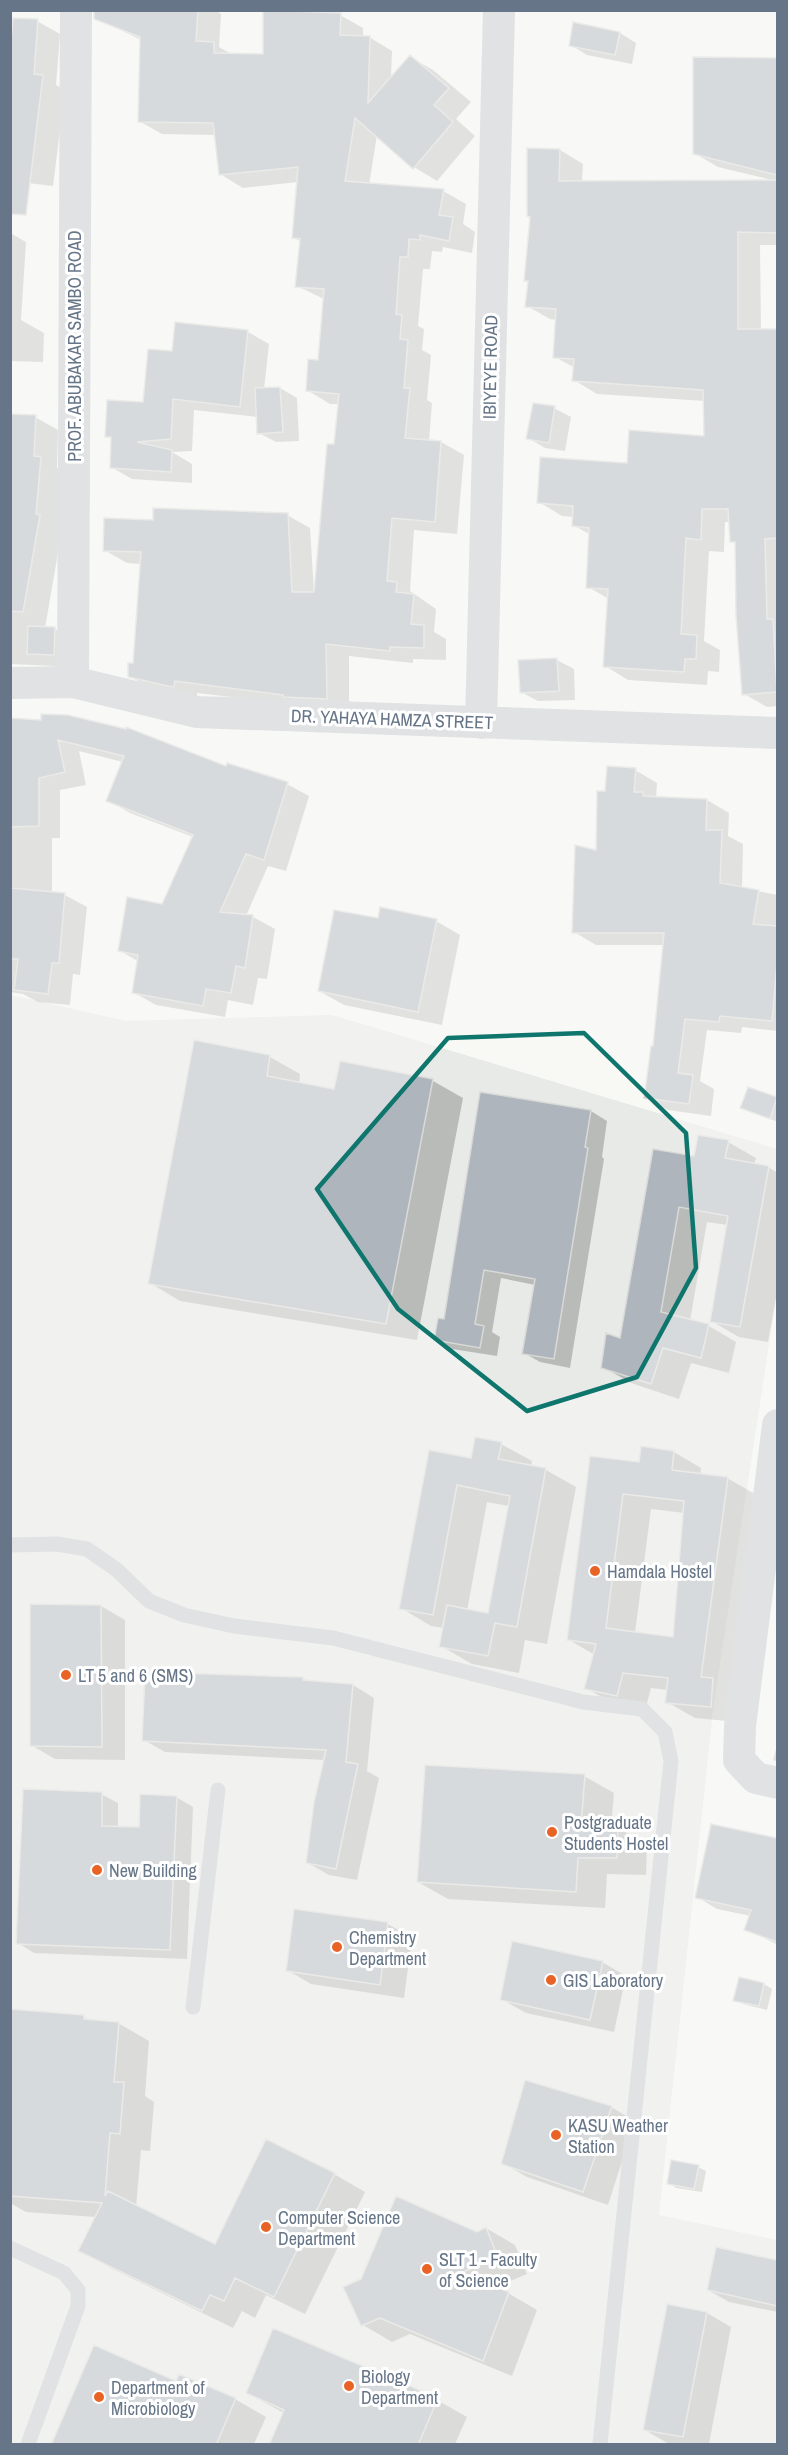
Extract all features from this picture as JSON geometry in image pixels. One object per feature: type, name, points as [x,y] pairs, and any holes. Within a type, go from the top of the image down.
[{"type":"street","name":"PROF. ABUBAKAR SAMBO ROAD","points":[[72,682],[76,10]]},
{"type":"street","name":"IBIYEYE ROAD","points":[[481,723],[499,10]]},
{"type":"street","name":"DR. YAHAYA HAMZA STREET","points":[[10,682],[72,682],[197,712],[777,733]]},
{"type":"street","points":[[777,1425],[775,1457],[740,1726],[739,1760],[756,1778],[777,1783]]},
{"type":"lane","points":[[10,1545],[57,1544],[87,1549],[117,1570],[149,1601],[184,1614],[234,1626],[333,1638],[583,1702],[642,1709],[665,1732],[671,1761],[600,2445]]},
{"type":"lane","points":[[193,2007],[218,1790]]},
{"type":"lane","points":[[10,2248],[64,2273],[78,2290],[78,2306],[28,2445]]},
{"type":"highlighted area","points":[[584,1033],[686,1133],[696,1268],[637,1377],[527,1411],[398,1309],[317,1189],[448,1038]]},
{"type":"shaded area","points":[[11,995],[126,1021],[332,1015],[777,1149],[777,1292],[713,1710],[659,2215],[777,2240],[777,2444],[11,2444]]},
{"type":"building","points":[[94,10],[198,10],[196,41],[214,42],[214,53],[263,54],[263,10],[341,13],[340,35],[370,36],[368,103],[410,55],[449,88],[434,105],[453,122],[413,169],[355,118],[345,181],[444,189],[439,215],[453,217],[449,241],[420,235],[420,240],[409,239],[408,257],[400,257],[396,314],[402,315],[400,339],[408,340],[404,388],[410,388],[405,438],[441,441],[435,522],[392,518],[387,581],[397,582],[396,592],[414,594],[411,624],[424,625],[424,648],[390,647],[390,651],[326,644],[327,699],[283,697],[283,695],[175,681],[174,687],[128,677],[128,663],[133,663],[141,552],[103,551],[104,518],[153,520],[153,508],[288,513],[292,592],[314,592],[327,444],[334,444],[339,394],[306,391],[308,359],[318,360],[324,289],[295,287],[300,239],[292,238],[298,167],[219,175],[213,123],[138,122],[140,37],[94,19]]},
{"type":"building","points":[[13,18],[38,19],[34,74],[43,75],[26,215],[10,214],[10,52]]},
{"type":"building","points":[[573,22],[620,32],[615,55],[569,46]]},
{"type":"building","points":[[693,57],[777,58],[777,175],[693,154]]},
{"type":"building","points":[[527,148],[560,149],[559,181],[777,180],[777,233],[738,232],[738,329],[777,329],[777,538],[765,539],[767,619],[773,619],[777,692],[742,695],[736,615],[735,542],[730,542],[728,509],[702,509],[701,540],[686,538],[681,634],[697,635],[696,659],[685,659],[684,672],[603,667],[608,589],[586,588],[589,528],[572,526],[573,506],[537,503],[540,457],[627,463],[629,430],[704,436],[703,390],[572,381],[574,359],[553,358],[556,309],[525,307],[528,281],[524,281],[530,217],[527,216]]},
{"type":"building","points":[[175,322],[248,330],[240,407],[173,399],[171,439],[137,442],[172,450],[171,472],[110,468],[111,437],[105,437],[107,400],[143,402],[148,349],[172,351]]},
{"type":"building","points":[[280,387],[283,432],[257,434],[255,388]]},
{"type":"building","points":[[533,403],[555,406],[549,443],[526,439]]},
{"type":"building","points":[[10,414],[36,415],[34,456],[41,457],[36,514],[40,515],[23,612],[10,611]]},
{"type":"building","points":[[28,626],[55,627],[54,655],[27,654]]},
{"type":"building","points":[[557,658],[559,691],[520,693],[518,660]]},
{"type":"building","points":[[41,714],[68,715],[126,729],[126,727],[226,766],[227,763],[288,782],[264,860],[246,854],[220,912],[253,915],[245,968],[236,966],[231,993],[206,989],[203,1006],[132,993],[138,955],[118,951],[127,897],[162,904],[193,835],[106,801],[124,756],[58,740],[65,772],[39,778],[39,826],[10,827],[10,718],[41,720]]},
{"type":"building","points":[[607,766],[636,768],[634,792],[643,792],[643,796],[707,799],[706,830],[722,830],[720,883],[759,890],[753,924],[777,926],[777,963],[772,1021],[720,1016],[719,1022],[685,1019],[678,1073],[693,1075],[689,1104],[644,1098],[651,1046],[653,1046],[664,933],[572,933],[575,845],[596,850],[597,791],[605,791]]},
{"type":"building","points":[[10,888],[65,893],[59,963],[52,963],[48,994],[14,990],[18,959],[10,959]]},
{"type":"building","points":[[380,907],[437,919],[418,1012],[318,991],[334,910],[378,918]]},
{"type":"building","points":[[194,1040],[270,1055],[267,1076],[334,1089],[340,1061],[433,1079],[386,1324],[148,1284]]},
{"type":"building","points":[[748,1087],[777,1097],[770,1119],[740,1108]]},
{"type":"building","points":[[480,1092],[591,1110],[585,1147],[588,1148],[554,1359],[522,1354],[535,1279],[484,1270],[475,1324],[484,1326],[480,1348],[434,1340],[438,1318],[444,1319]]},
{"type":"building","points":[[698,1135],[729,1140],[725,1158],[769,1166],[740,1327],[710,1322],[728,1216],[679,1207],[661,1312],[709,1324],[701,1358],[663,1348],[651,1384],[601,1368],[606,1333],[620,1338],[653,1149],[694,1156]]},
{"type":"building","points":[[475,1437],[502,1442],[498,1459],[546,1468],[517,1627],[495,1623],[488,1656],[439,1647],[447,1605],[488,1613],[510,1496],[457,1485],[433,1615],[399,1609],[429,1450],[471,1458]]},
{"type":"building","name":"Hamdala Hostel","points":[[641,1446],[674,1451],[672,1470],[728,1477],[701,1677],[713,1678],[711,1707],[665,1703],[668,1678],[623,1673],[617,1696],[584,1689],[596,1644],[567,1640],[590,1456],[639,1462]],"holes":[[[623,1494],[684,1501],[673,1637],[606,1628]]]},
{"type":"building","name":"LT 5 and 6 (SMS)","points":[[30,1604],[101,1605],[102,1747],[30,1746]]},
{"type":"building","points":[[145,1672],[303,1677],[303,1680],[353,1684],[346,1762],[358,1764],[336,1869],[306,1863],[314,1802],[326,1750],[142,1741]]},
{"type":"building","name":"Postgraduate Students Hostel","points":[[425,1765],[585,1774],[581,1826],[618,1826],[617,1858],[578,1858],[576,1892],[417,1882]]},
{"type":"building","name":"New Building","points":[[23,1789],[102,1792],[102,1826],[139,1827],[140,1794],[177,1796],[170,1950],[16,1944]]},
{"type":"building","points":[[711,1824],[777,1838],[777,1942],[744,1930],[751,1910],[695,1898]]},
{"type":"building","name":"Chemistry Department","points":[[294,1909],[388,1922],[380,1985],[286,1971]]},
{"type":"building","name":"GIS Laboratory","points":[[512,1941],[603,1961],[590,2020],[500,2000]]},
{"type":"building","points":[[739,1977],[764,1983],[759,2006],[733,2001]]},
{"type":"building","points":[[10,2009],[84,2015],[84,2019],[119,2022],[114,2082],[124,2082],[120,2134],[110,2133],[105,2196],[108,2191],[215,2244],[266,2139],[335,2173],[274,2297],[235,2278],[224,2301],[210,2295],[202,2311],[78,2251],[102,2203],[10,2196]]},
{"type":"building","name":"KASU Weather Station","points":[[525,2080],[612,2106],[583,2192],[501,2164]]},
{"type":"building","points":[[671,2160],[699,2165],[694,2189],[667,2184]]},
{"type":"building","name":"SLT 1 - Faculty of Science","points":[[396,2196],[477,2232],[486,2227],[498,2258],[460,2273],[509,2292],[483,2361],[380,2318],[361,2326],[343,2287],[361,2279]]},
{"type":"building","points":[[716,2247],[777,2260],[777,2306],[707,2290]]},
{"type":"building","points":[[667,2304],[707,2312],[683,2437],[643,2430]]},
{"type":"building","name":"Biology Department","points":[[273,2328],[438,2398],[418,2445],[269,2445],[284,2410],[246,2393]]},
{"type":"building","points":[[94,2345],[176,2381],[179,2374],[236,2398],[216,2445],[51,2445]]},
{"type":"place","name":"Hamdala Hostel","points":[[595,1571]]},
{"type":"place","name":"LT 5 and 6 (SMS)","points":[[66,1675]]},
{"type":"place","name":"Postgraduate Students Hostel","points":[[552,1832]]},
{"type":"place","name":"New Building","points":[[97,1870]]},
{"type":"place","name":"Chemistry Department","points":[[337,1947]]},
{"type":"place","name":"GIS Laboratory","points":[[551,1980]]},
{"type":"place","name":"KASU Weather Station","points":[[556,2135]]},
{"type":"place","name":"Computer Science Department","points":[[266,2227]]},
{"type":"place","name":"SLT 1 - Faculty of Science","points":[[427,2269]]},
{"type":"place","name":"Biology Department","points":[[349,2386]]},
{"type":"place","name":"Department of Microbiology","points":[[99,2397]]}]
